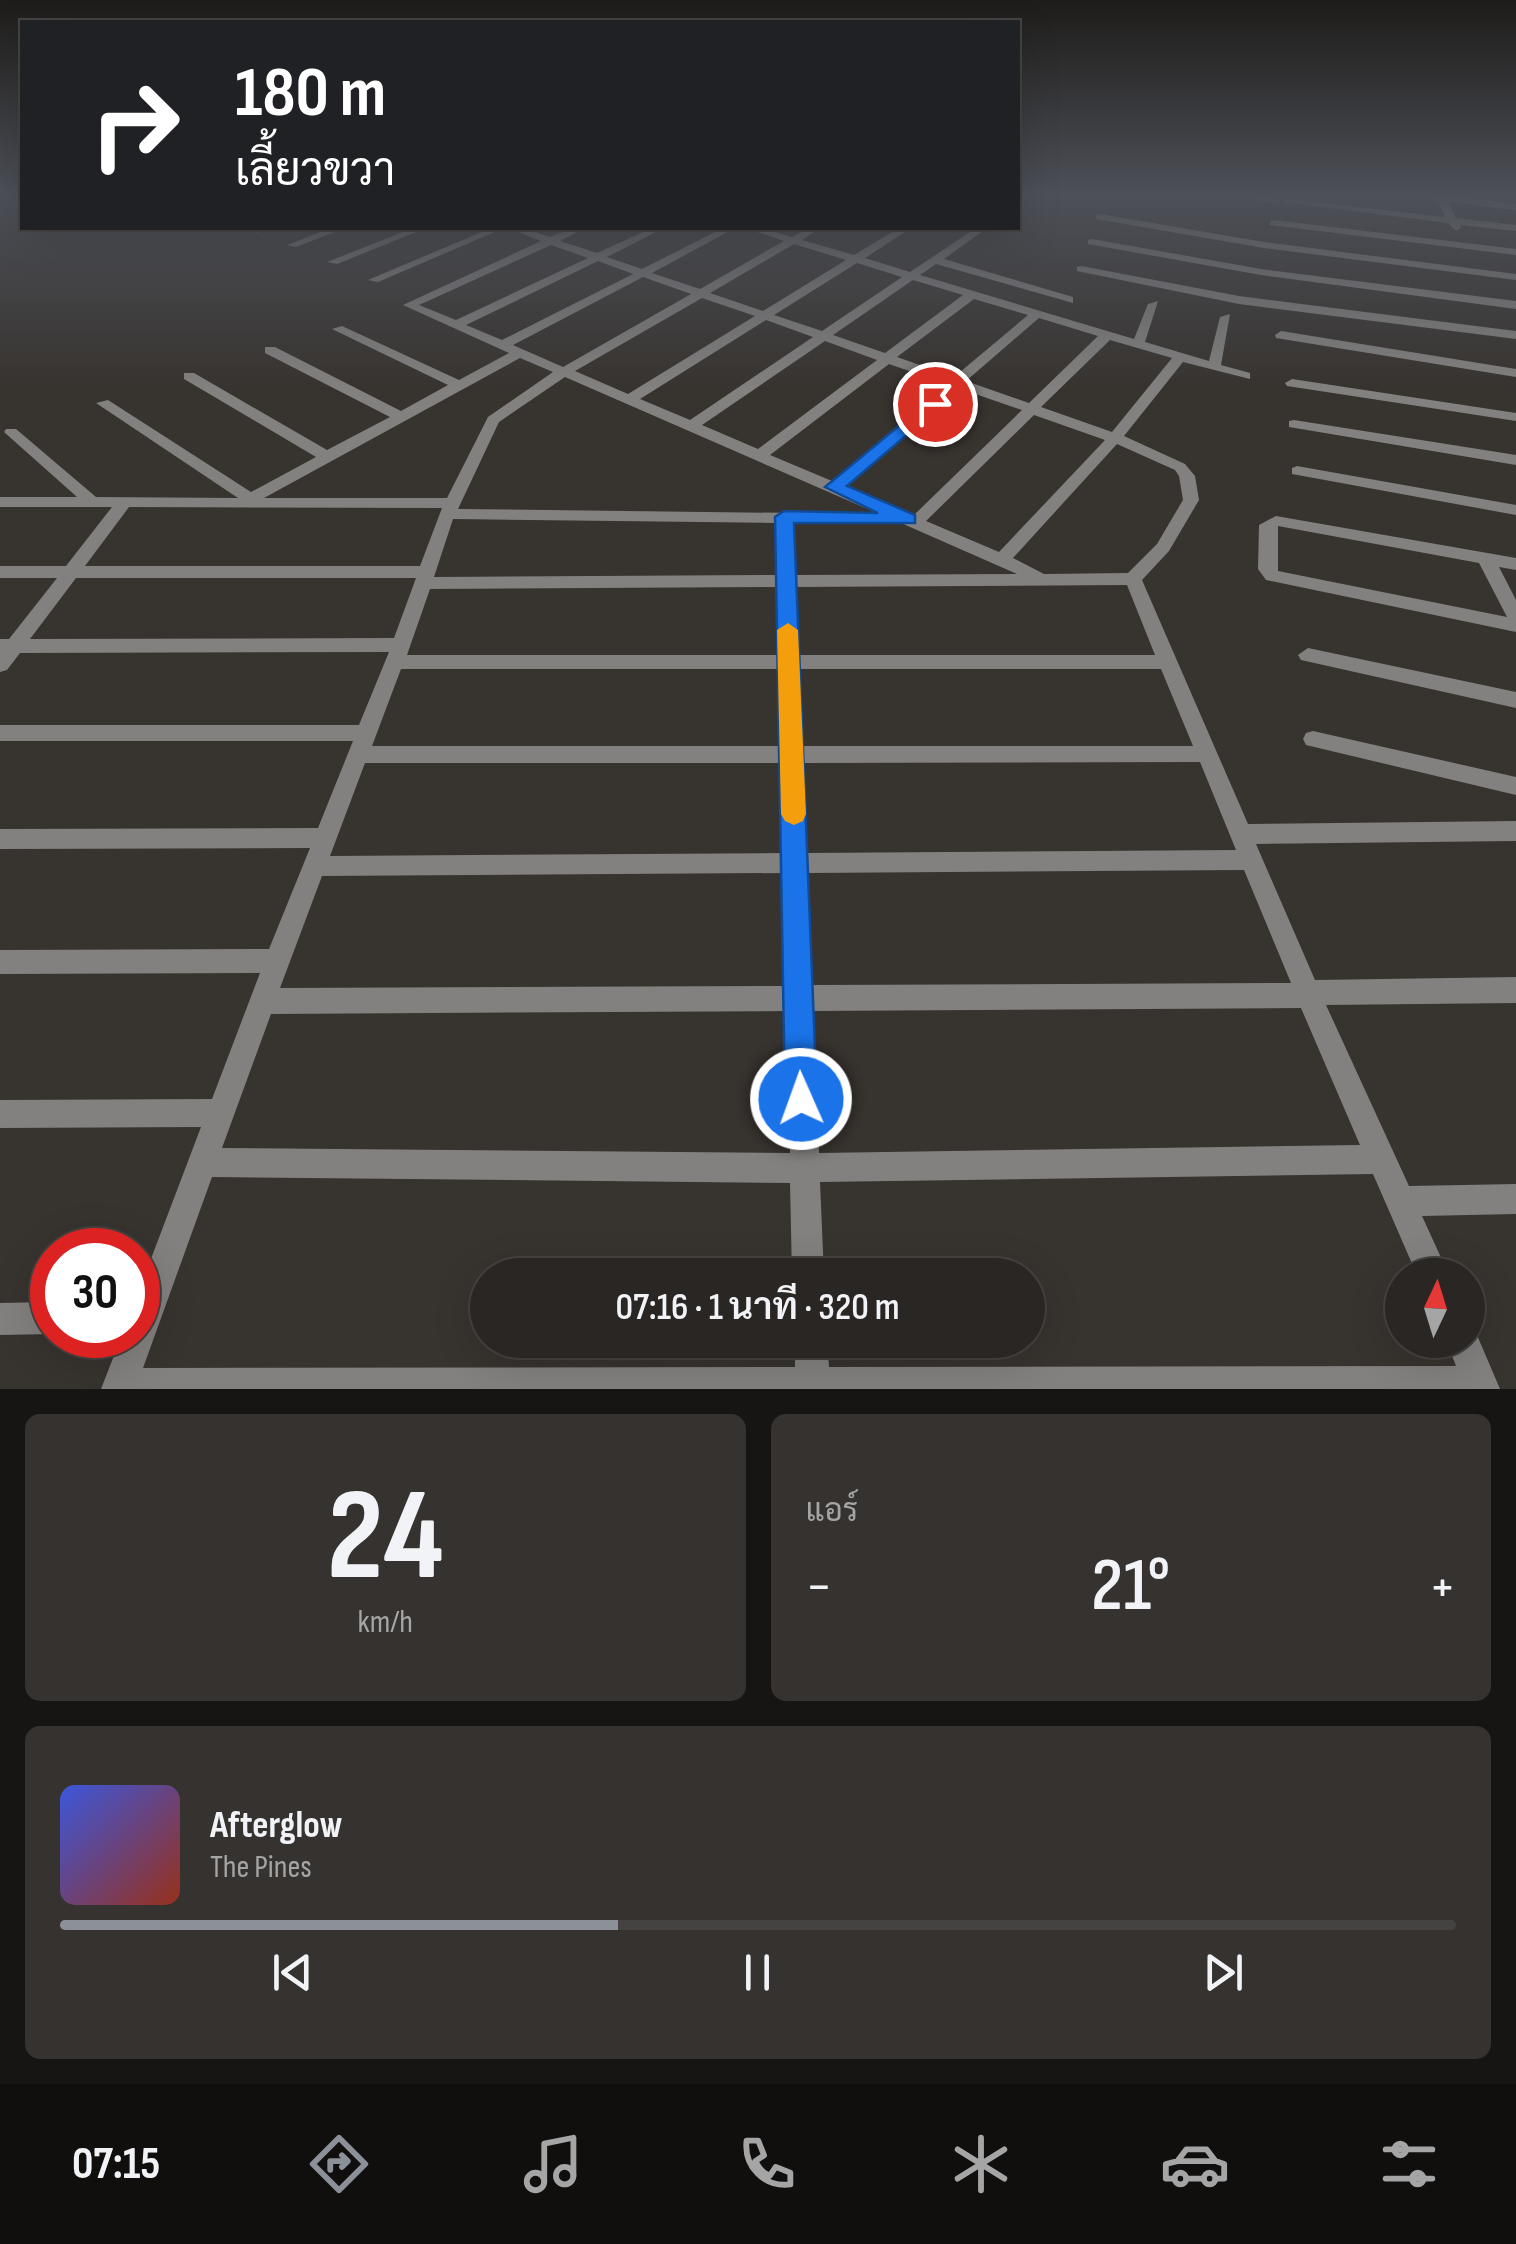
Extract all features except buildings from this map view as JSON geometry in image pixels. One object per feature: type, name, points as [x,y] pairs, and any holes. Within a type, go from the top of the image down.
[{"type":"street","points":[[332,262],[340,259]]},
{"type":"street","points":[[374,280],[425,259]]},
{"type":"street","points":[[511,259],[408,305],[1043,579]]},
{"type":"street","points":[[456,325],[594,259]]},
{"type":"street","points":[[603,259],[1032,408],[1169,460],[1180,467],[1190,484],[1191,500],[1172,532],[1133,579]]},
{"type":"street","points":[[502,345],[670,259]]},
{"type":"street","points":[[160,1271],[313,866],[398,654],[449,508],[493,420],[508,405],[759,259]]},
{"type":"street","points":[[630,399],[855,259],[1245,376]]},
{"type":"street","points":[[1187,259],[1516,305]]},
{"type":"street","points":[[1375,259],[1516,277]]},
{"type":"street","points":[[1472,259],[1513,334],[1516,347]]},
{"type":"street","points":[[692,426],[934,260],[1072,294],[1058,320]]},
{"type":"street","points":[[1081,270],[1258,302],[1513,334]]},
{"type":"street","points":[[1258,302],[1261,272]]},
{"type":"street","points":[[760,455],[972,294]]},
{"type":"street","points":[[1138,344],[1154,304]]},
{"type":"street","points":[[834,487],[1037,314]]},
{"type":"street","points":[[1214,367],[1226,317]]},
{"type":"street","points":[[338,329],[459,385]]},
{"type":"street","points":[[0,502],[244,501],[912,521],[1107,335]]},
{"type":"street","points":[[1281,335],[1516,373]]},
{"type":"street","points":[[270,350],[400,416]]},
{"type":"street","points":[[244,501],[520,352]]},
{"type":"street","points":[[1002,559],[1115,438],[1180,356]]},
{"type":"street","points":[[189,376],[326,456]]},
{"type":"street","points":[[1292,383],[1516,417]]},
{"type":"street","points":[[103,404],[244,501]]},
{"type":"street","points":[[1294,424],[1516,460]]},
{"type":"street","points":[[11,432],[92,502]]},
{"type":"street","points":[[1297,471],[1516,510]]},
{"type":"street","points":[[0,665],[8,646],[72,573],[124,503]]},
{"type":"street","points":[[784,517],[807,1258]]},
{"type":"street","points":[[1516,564],[1276,521],[1266,525],[1267,569],[1272,576],[1516,626]]},
{"type":"street","points":[[1486,559],[1516,617]]},
{"type":"street","points":[[0,572],[425,578],[1133,579]]},
{"type":"street","points":[[1133,579],[1308,994],[1426,1258]]},
{"type":"street","points":[[8,646],[1168,662]]},
{"type":"street","points":[[1308,656],[1516,700]]},
{"type":"street","points":[[0,732],[791,755],[1207,754]]},
{"type":"street","points":[[1314,739],[1516,786]]},
{"type":"street","points":[[1241,834],[1516,832]]},
{"type":"street","points":[[0,839],[324,838]]},
{"type":"street","points":[[313,866],[1252,860]]},
{"type":"street","points":[[0,962],[277,960]]},
{"type":"street","points":[[262,1002],[1516,990]]},
{"type":"street","points":[[0,1114],[222,1113]]},
{"type":"street","points":[[204,1162],[803,1168],[1382,1159]]},
{"type":"street","points":[[1401,1201],[1516,1199]]},
{"type":"street","points":[[0,1318],[30,1318]]},
{"type":"street","points":[[128,1358],[119,1387],[1482,1386],[1470,1358]]},
{"type":"street","points":[[812,1358],[813,1386]]},
{"type":"slow traffic","points":[[788,630],[794,814]]},
{"type":"route","points":[[801,1099],[784,517],[909,519],[834,487],[935,404]]}]
